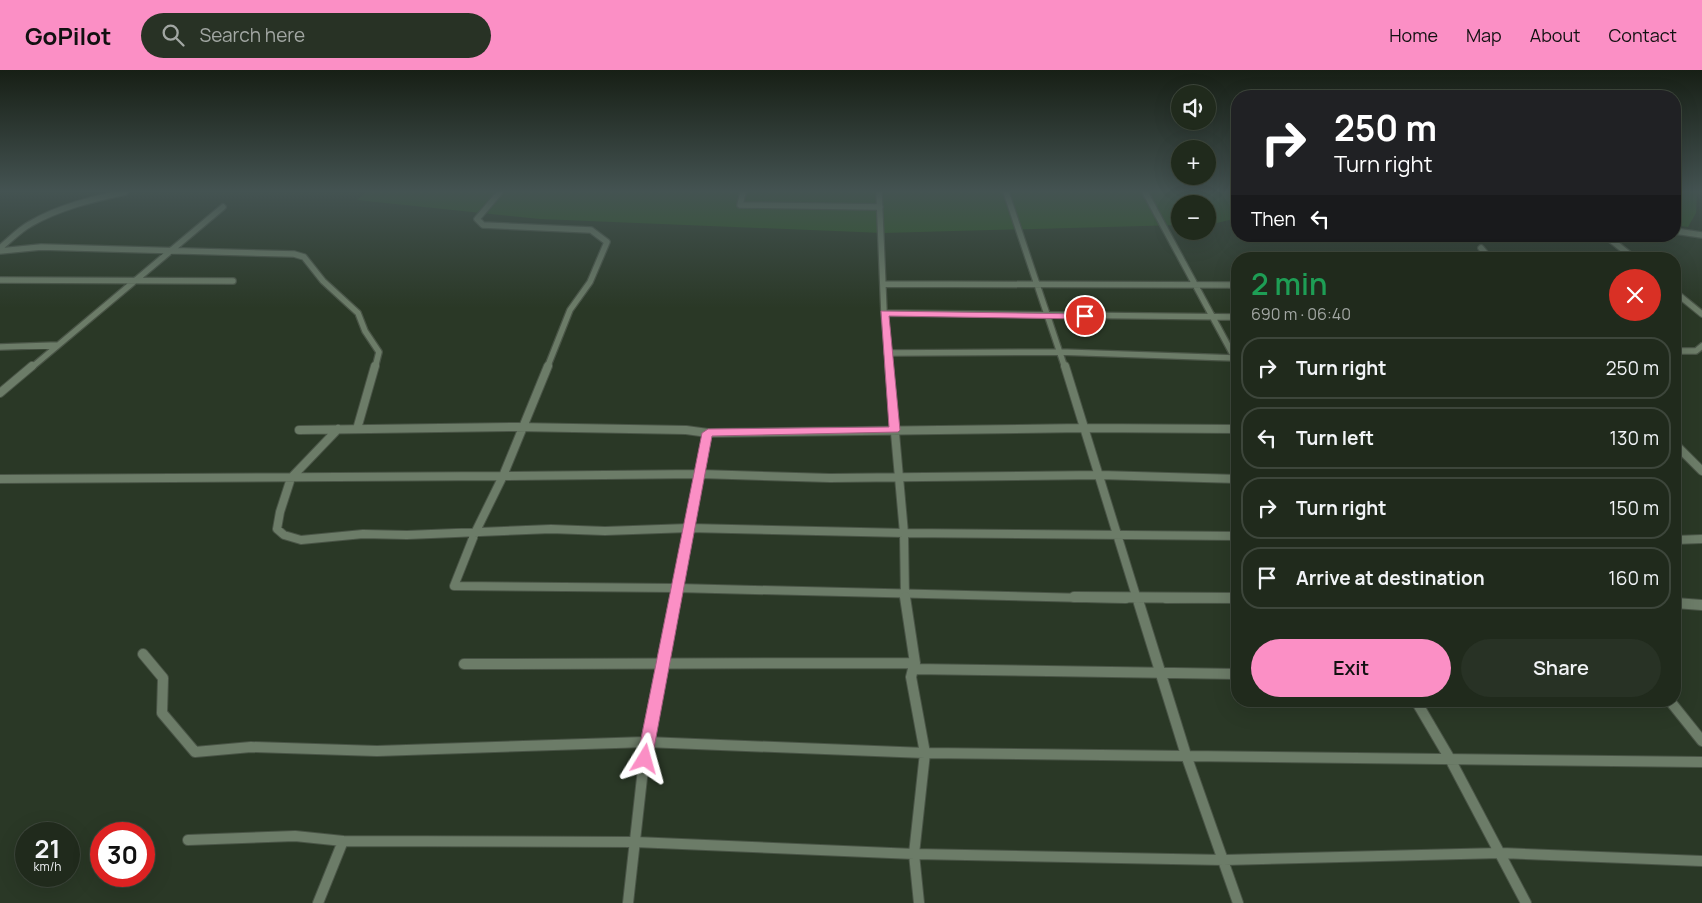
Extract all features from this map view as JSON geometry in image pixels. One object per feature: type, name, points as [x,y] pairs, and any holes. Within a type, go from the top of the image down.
[{"type":"street","points":[[0,250],[22,231]]},
{"type":"street","points":[[0,393],[4,387],[58,345],[195,231]]},
{"type":"street","points":[[593,231],[607,242],[590,282],[570,310],[524,427],[475,533],[454,586],[677,588],[1138,599],[1231,598]]},
{"type":"street","points":[[881,231],[887,353],[904,532],[904,593],[914,666],[911,677],[925,753],[914,854],[919,903]]},
{"type":"street","points":[[1020,231],[1100,476],[1186,755],[1238,903]]},
{"type":"street","points":[[1166,231],[1231,352]]},
{"type":"street","points":[[1681,232],[1702,234]]},
{"type":"street","points":[[1613,242],[1625,252]]},
{"type":"street","points":[[0,250],[41,247],[294,254],[304,257],[323,280],[358,312],[365,331],[379,352],[357,429]]},
{"type":"street","points":[[1481,248],[1484,252]]},
{"type":"street","points":[[0,280],[233,281]]},
{"type":"street","points":[[883,284],[1231,285]]},
{"type":"street","points":[[1681,297],[1702,314]]},
{"type":"street","points":[[884,313],[1231,317]]},
{"type":"street","points":[[0,347],[58,345]]},
{"type":"street","points":[[1681,351],[1696,351],[1702,346]]},
{"type":"street","points":[[887,353],[1060,352],[1231,361]]},
{"type":"street","points":[[299,430],[524,427],[686,430],[708,433],[1084,428],[1231,429]]},
{"type":"street","points":[[338,429],[291,478],[280,512],[278,529],[284,535],[301,540],[363,534],[407,535],[551,529],[605,531],[689,528],[1118,536],[1231,536]]},
{"type":"street","points":[[628,903],[646,742],[708,433]]},
{"type":"street","points":[[1681,450],[1702,471]]},
{"type":"street","points":[[0,479],[700,474],[830,478],[1100,476],[1231,480]]},
{"type":"street","points":[[1681,540],[1702,540]]},
{"type":"street","points":[[1681,604],[1702,605]]},
{"type":"street","points":[[143,654],[163,678],[162,713],[195,752],[251,747],[377,751],[646,742],[925,753],[1702,762]]},
{"type":"street","points":[[464,664],[662,662],[1231,674]]},
{"type":"street","points":[[1420,707],[1450,759],[1526,903]]},
{"type":"street","points":[[1675,707],[1702,741]]},
{"type":"street","points":[[188,840],[295,836],[343,841],[635,842],[914,854],[1224,860],[1501,854],[1702,861]]},
{"type":"street","points":[[318,903],[343,841]]},
{"type":"green space","points":[[831,231],[962,231],[883,233]]},
{"type":"route","points":[[645,759],[646,742],[708,433],[894,430],[884,313],[1085,316]]}]
